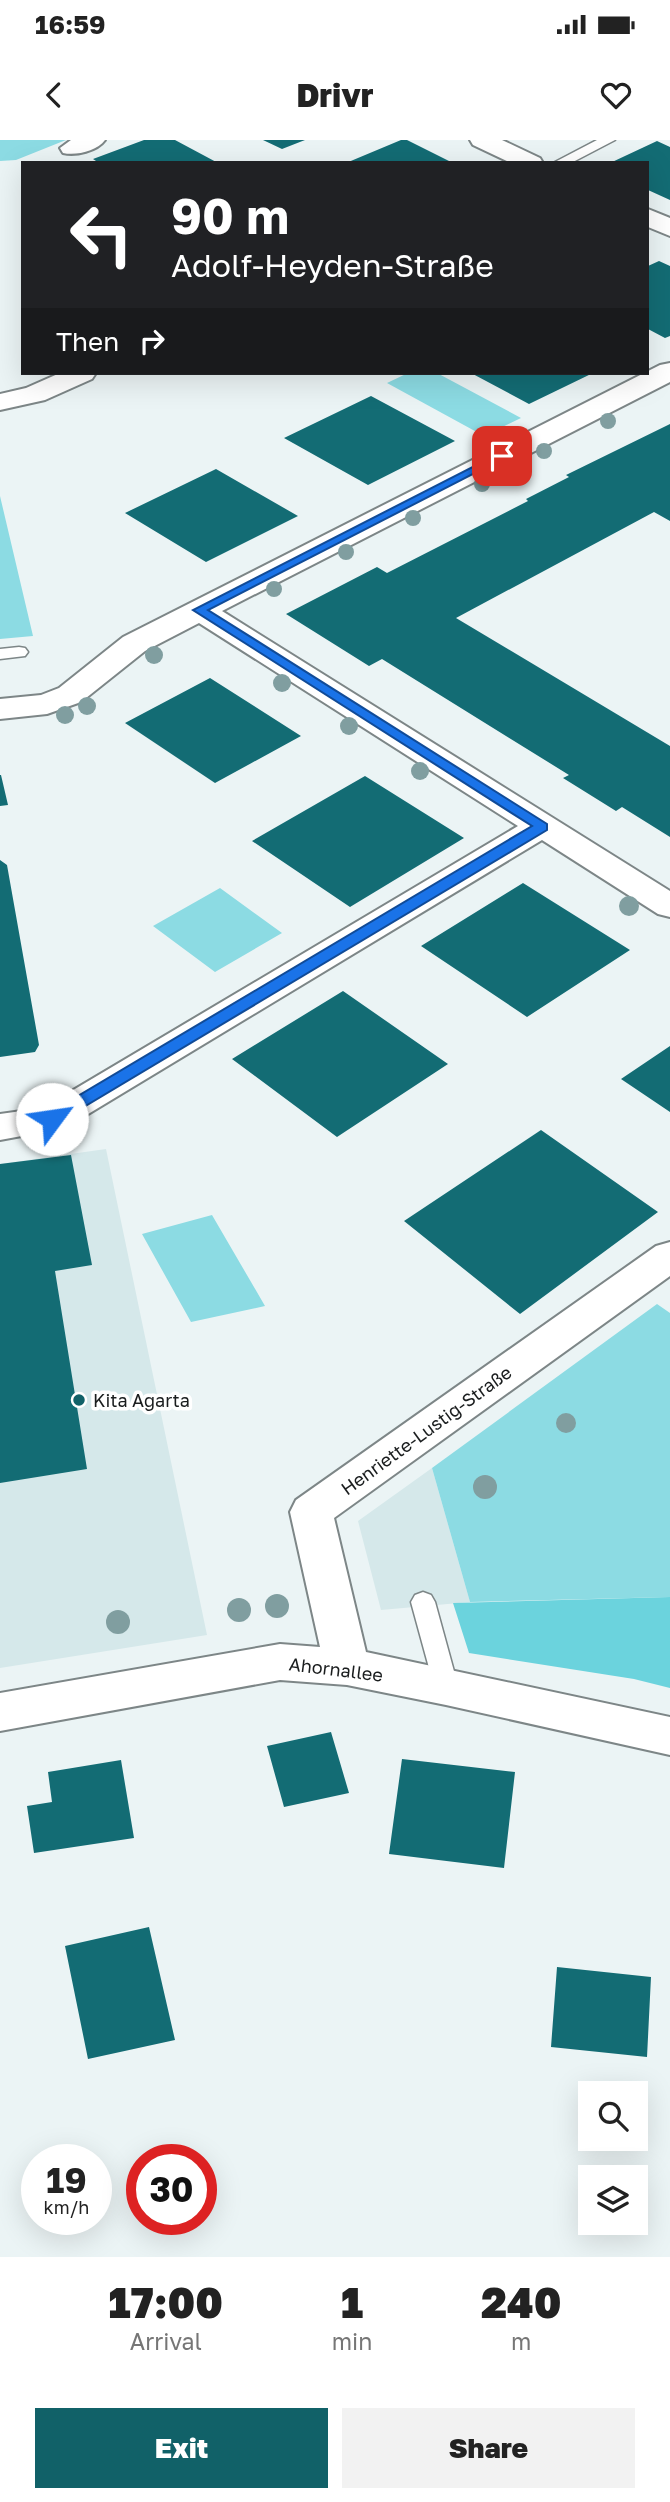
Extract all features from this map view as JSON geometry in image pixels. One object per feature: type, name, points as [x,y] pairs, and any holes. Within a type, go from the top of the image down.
[{"type":"street","points":[[482,140],[527,161]]},
{"type":"street","points":[[649,218],[670,228]]},
{"type":"street","points":[[0,709],[47,704],[70,695],[134,644],[670,371]]},
{"type":"street","points":[[0,402],[35,394],[78,375]]},
{"type":"street","points":[[199,610],[670,906]]},
{"type":"street","points":[[0,1127],[52,1119],[542,827]]},
{"type":"street","name":"Henriette-Lustig-Straße","points":[[347,1667],[311,1512],[670,1256]]},
{"type":"street","name":"Ahornallee","points":[[0,1712],[280,1662],[347,1667],[446,1686],[670,1736]]},
{"type":"lane","points":[[564,161],[608,140]]},
{"type":"lane","points":[[0,654],[19,652]]},
{"type":"lane","points":[[423,1602],[446,1686]]},
{"type":"shaded area","points":[[0,140],[66,140],[16,160],[0,161]]},
{"type":"shaded area","points":[[404,375],[441,375],[521,418],[484,436],[387,383]]},
{"type":"shaded area","points":[[0,496],[33,636],[0,639]]},
{"type":"shaded area","points":[[220,888],[282,933],[215,972],[153,926]]},
{"type":"shaded area","name":"Kita Agarta","points":[[106,1149],[207,1635],[0,1668],[0,1164]]},
{"type":"shaded area","points":[[212,1215],[265,1306],[191,1322],[142,1234]]},
{"type":"shaded area","points":[[657,1304],[670,1313],[670,1597],[470,1602],[432,1468]]},
{"type":"shaded area","points":[[432,1468],[470,1602],[381,1610],[358,1521]]},
{"type":"shaded area","points":[[670,1597],[670,1688],[634,1679],[469,1653],[453,1603]]},
{"type":"building","points":[[144,140],[175,140],[214,161],[96,161],[93,159]]},
{"type":"building","points":[[263,140],[305,140],[282,149]]},
{"type":"building","points":[[407,140],[449,161],[351,161]]},
{"type":"building","points":[[657,141],[670,147],[670,200],[649,190],[649,161],[614,161]]},
{"type":"building","points":[[659,261],[670,266],[670,336],[665,338],[649,330],[649,266]]},
{"type":"building","points":[[475,375],[589,375],[529,404]]},
{"type":"building","points":[[371,396],[455,441],[368,485],[284,438]]},
{"type":"building","points":[[670,424],[670,521],[654,512],[456,618],[670,746],[670,837],[622,807],[616,811],[563,778],[569,775],[382,659],[369,666],[286,614],[377,567],[387,573],[528,501],[526,499],[569,477],[566,475]]},
{"type":"building","points":[[216,469],[298,516],[206,562],[125,513]]},
{"type":"building","points":[[210,678],[301,736],[215,783],[125,723]]},
{"type":"building","points":[[1,775],[8,805],[0,806]]},
{"type":"building","points":[[365,776],[464,838],[350,907],[252,841]]},
{"type":"building","points":[[0,860],[7,865],[39,1045],[35,1052],[0,1057]]},
{"type":"building","points":[[523,883],[630,950],[527,1017],[421,946]]},
{"type":"building","points":[[343,991],[448,1064],[337,1137],[232,1059]]},
{"type":"building","points":[[670,1046],[670,1112],[621,1079]]},
{"type":"building","points":[[541,1130],[658,1212],[520,1314],[404,1221]]},
{"type":"building","points":[[71,1155],[92,1265],[55,1271],[87,1469],[0,1483],[0,1164]]},
{"type":"building","points":[[331,1732],[349,1793],[284,1807],[267,1746]]},
{"type":"building","points":[[402,1759],[515,1772],[504,1868],[389,1854]]},
{"type":"building","points":[[121,1760],[134,1838],[34,1853],[27,1806],[52,1802],[48,1772]]},
{"type":"building","points":[[149,1927],[175,2040],[88,2059],[65,1946]]},
{"type":"building","points":[[557,1967],[651,1977],[647,2057],[551,2047]]},
{"type":"place","name":"Kita Agarta","points":[[79,1400]]},
{"type":"route","points":[[52,1119],[542,827],[199,610],[502,456]]}]
